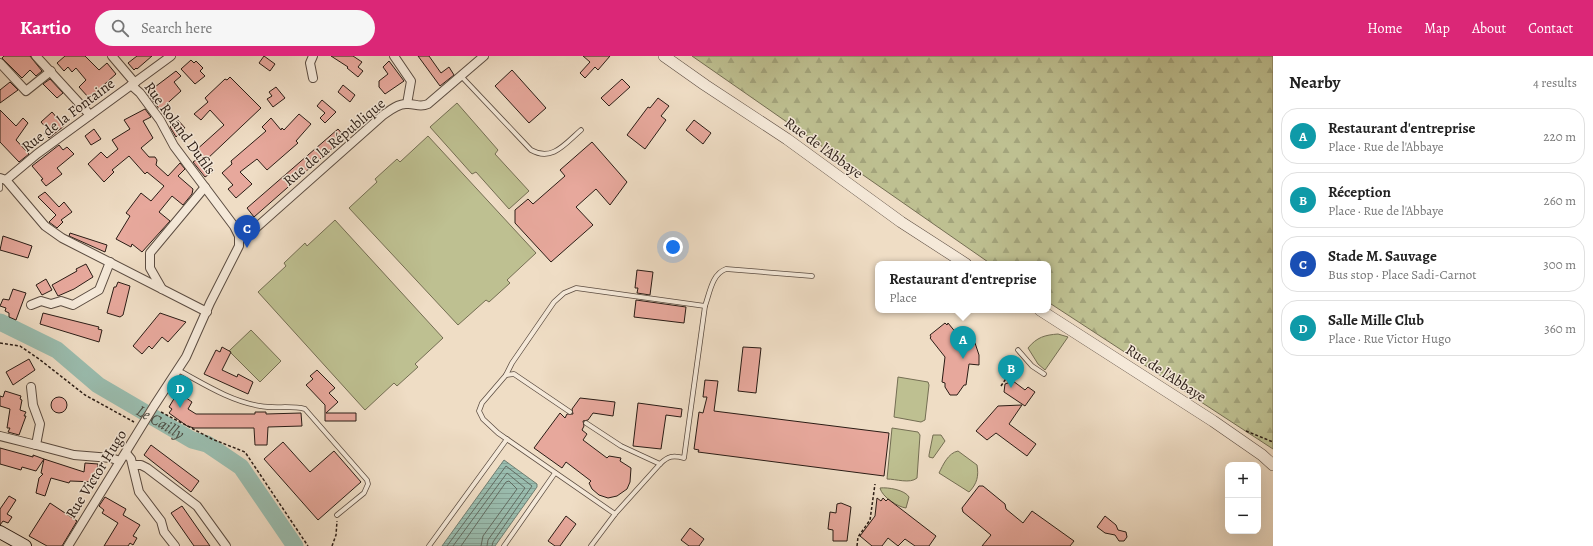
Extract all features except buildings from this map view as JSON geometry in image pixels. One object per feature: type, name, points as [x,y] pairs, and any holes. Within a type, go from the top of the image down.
[{"type":"main road","points":[[0,532],[25,546]]},
{"type":"street","points":[[36,56],[90,115]]},
{"type":"street","name":"Rue Roland Dufils","points":[[112,56],[168,132],[174,146],[234,226],[239,236]]},
{"type":"street","name":"Rue de la Fontaine","points":[[2,179],[171,56]]},
{"type":"street","points":[[313,56],[310,63],[313,78]]},
{"type":"street","name":"Rue de la République","points":[[239,236],[249,234],[382,116],[399,106],[408,104],[411,81],[394,56]]},
{"type":"street","points":[[408,104],[422,107],[428,104],[484,56]]},
{"type":"street","name":"Rue de l'Abbaye","points":[[664,56],[705,86],[787,138],[901,222],[961,261]]},
{"type":"street","points":[[0,63],[26,91],[50,71]]},
{"type":"street","points":[[2,179],[45,226],[70,243],[206,312]]},
{"type":"street","points":[[163,290],[150,268],[150,253],[205,187]]},
{"type":"street","name":"Rue Victor Hugo","points":[[68,546],[186,357],[206,312],[239,246],[239,236]]},
{"type":"street","points":[[31,305],[41,301],[51,304],[60,301],[73,305],[99,290],[110,262]]},
{"type":"street","name":"Rue de l'Abbaye","points":[[1045,313],[1201,413],[1262,455],[1273,465]]},
{"type":"street","points":[[31,387],[33,405],[40,424],[36,445]]},
{"type":"street","points":[[0,436],[17,442],[36,445],[74,455],[111,458],[120,462]]},
{"type":"street","points":[[126,453],[130,456],[133,465],[134,479],[139,492],[161,521],[164,532],[175,546]]},
{"type":"street","points":[[133,465],[141,465],[147,468],[197,506],[226,546]]},
{"type":"lane","points":[[461,75],[531,150],[539,155],[550,154],[559,149],[580,130]]},
{"type":"lane","points":[[0,189],[2,179]]},
{"type":"lane","points":[[592,546],[615,514],[667,456],[684,458],[706,306],[713,282],[719,271],[726,269],[812,276]]},
{"type":"lane","points":[[615,514],[507,439],[483,419],[479,411],[482,403],[506,375],[512,363],[554,302],[564,293],[576,288],[706,306]]},
{"type":"lane","points":[[1018,350],[1032,366],[1044,374]]},
{"type":"lane","points":[[178,370],[231,397],[248,403],[260,406],[298,407],[305,409],[367,480],[368,484],[364,493],[337,515]]},
{"type":"lane","points":[[506,375],[514,374],[570,412]]},
{"type":"lane","points":[[586,423],[621,446],[660,464]]},
{"type":"lane","points":[[429,546],[507,439]]},
{"type":"lane","points":[[504,546],[555,473]]},
{"type":"path","points":[[0,343],[20,346],[85,395],[134,422]]},
{"type":"path","points":[[1001,386],[1011,371]]},
{"type":"path","points":[[164,415],[212,439],[245,452],[308,546]]},
{"type":"path","points":[[857,546],[858,538],[870,520],[875,484]]},
{"type":"path","points":[[332,546],[336,534],[337,515]]},
{"type":"green space","points":[[692,56],[1273,56],[1273,449],[1051,304],[1051,261],[987,261]]},
{"type":"green space","points":[[457,103],[498,150],[495,154],[529,191],[509,209],[476,172],[472,174],[430,127]]},
{"type":"green space","points":[[428,136],[536,253],[507,280],[510,283],[489,302],[486,300],[458,325],[349,208],[377,182],[375,179],[397,159],[400,162]]},
{"type":"green space","points":[[335,220],[443,338],[415,364],[418,367],[397,386],[394,383],[365,410],[258,292],[286,266],[284,263],[305,243],[307,246]]},
{"type":"green space","points":[[251,330],[281,361],[260,382],[229,351]]},
{"type":"green space","points":[[1058,334],[1068,337],[1045,370],[1038,364],[1028,348],[1042,337]]},
{"type":"green space","points":[[898,377],[928,382],[929,385],[925,420],[921,422],[894,417]]},
{"type":"green space","points":[[892,428],[918,432],[920,435],[917,478],[914,480],[907,481],[887,479]]},
{"type":"green space","points":[[933,435],[941,435],[945,441],[933,458],[929,457],[929,455]]},
{"type":"green space","points":[[958,451],[977,465],[977,480],[969,492],[939,473],[951,454]]},
{"type":"green space","points":[[880,488],[904,492],[909,497],[906,508],[891,501],[884,495]]},
{"type":"water","points":[[504,460],[537,484],[537,487],[495,546],[442,546]]},
{"type":"waterway","name":"Le Cailly","points":[[0,322],[57,350],[98,385],[192,440],[207,444],[241,467],[295,546]]},
{"type":"place","name":"Stade M. Sauvage","points":[[247,248]]},
{"type":"place","name":"Restaurant d'entreprise","points":[[963,359]]},
{"type":"place","name":"Réception","points":[[1011,388]]},
{"type":"place","name":"Salle Mille Club","points":[[180,408]]}]
